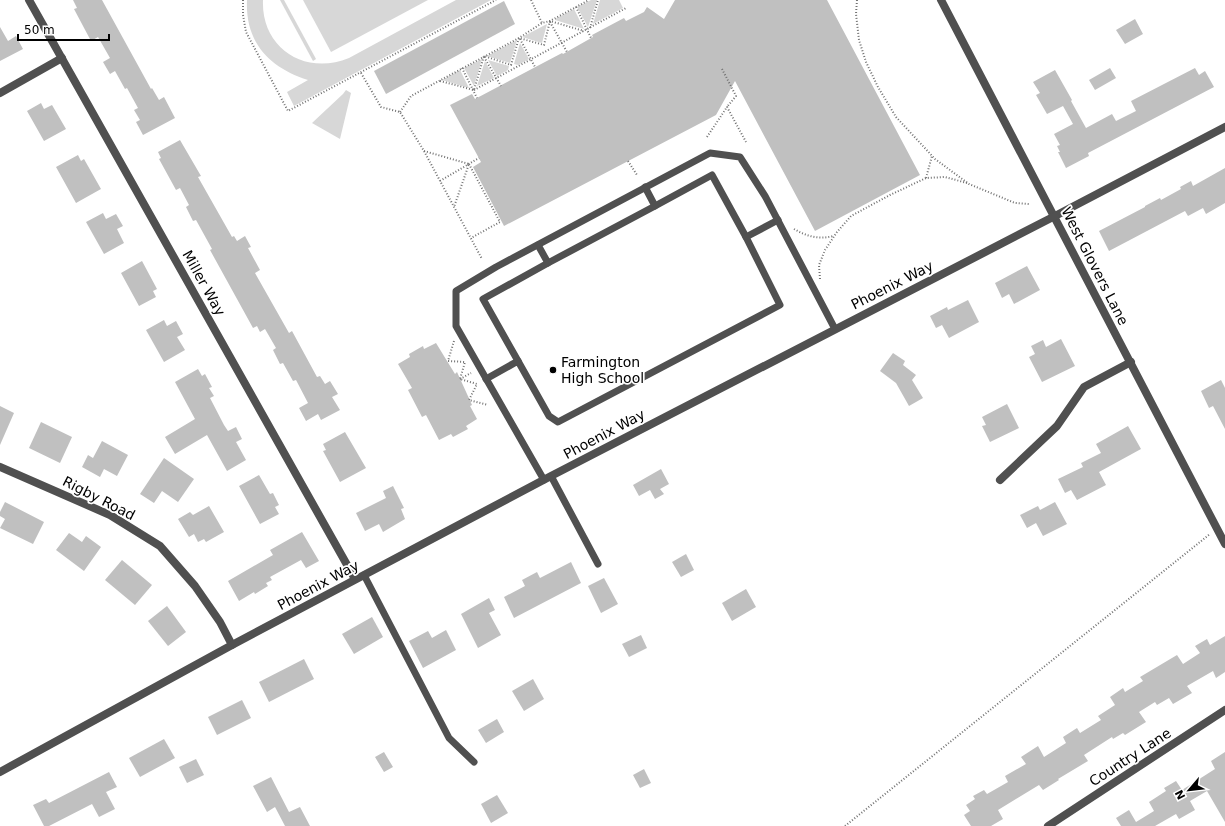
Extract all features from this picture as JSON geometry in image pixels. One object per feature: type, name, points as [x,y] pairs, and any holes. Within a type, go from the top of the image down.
[{"type":"street","name":"Miller Way","points":[[29,0],[355,580]]},
{"type":"street","name":"West Glovers Lane","points":[[941,0],[1225,544]]},
{"type":"street","points":[[0,93],[62,58]]},
{"type":"street","name":"Phoenix Way","points":[[0,772],[232,645],[547,478],[1225,127]]},
{"type":"street","points":[[1000,480],[1056,426],[1084,387],[1131,362]]},
{"type":"street","name":"Rigby Road","points":[[0,467],[110,515],[160,546],[195,586],[220,622],[232,645]]},
{"type":"street","name":"Country Lane","points":[[1048,826],[1225,710]]},
{"type":"lane","points":[[598,564],[486,379],[456,326],[456,291],[496,267],[710,153],[740,157],[765,196],[835,329]]},
{"type":"lane","points":[[712,175],[746,237],[780,305],[558,422],[549,416],[483,299],[712,175]]},
{"type":"lane","points":[[645,187],[655,206]]},
{"type":"lane","points":[[746,237],[778,220]]},
{"type":"lane","points":[[538,245],[548,263]]},
{"type":"lane","points":[[486,379],[518,361]]},
{"type":"lane","points":[[364,575],[449,738],[474,762]]},
{"type":"path","points":[[243,0],[243,16],[246,32],[288,111],[496,0]]},
{"type":"path","points":[[531,0],[542,24]]},
{"type":"path","points":[[400,112],[411,96],[589,0]]},
{"type":"path","points":[[590,28],[598,0]]},
{"type":"path","points":[[857,0],[856,14],[859,40],[866,62],[878,87],[896,118],[932,156],[968,184]]},
{"type":"path","points":[[576,7],[591,38]]},
{"type":"path","points":[[440,81],[474,90],[626,8]]},
{"type":"path","points":[[550,21],[586,30]]},
{"type":"path","points":[[550,21],[567,52]]},
{"type":"path","points":[[547,51],[544,45],[550,21]]},
{"type":"path","points":[[519,38],[544,45]]},
{"type":"path","points":[[519,38],[535,67]]},
{"type":"path","points":[[513,69],[511,65],[519,38]]},
{"type":"path","points":[[484,56],[511,65]]},
{"type":"path","points":[[484,56],[500,86]]},
{"type":"path","points":[[474,90],[484,56]]},
{"type":"path","points":[[462,68],[477,98]]},
{"type":"path","points":[[707,137],[736,96],[722,69]]},
{"type":"path","points":[[361,73],[381,107],[400,112],[424,151],[482,259]]},
{"type":"path","points":[[727,108],[746,142]]},
{"type":"path","points":[[424,151],[469,164],[500,222],[471,238]]},
{"type":"path","points":[[926,178],[932,156]]},
{"type":"path","points":[[440,181],[479,158]]},
{"type":"path","points":[[628,161],[637,175]]},
{"type":"path","points":[[454,207],[469,164]]},
{"type":"path","points":[[820,280],[819,265],[825,250],[834,236],[851,216],[926,178],[945,177],[968,184],[1015,203],[1029,204]]},
{"type":"path","points":[[790,227],[814,238],[834,236]]},
{"type":"path","points":[[454,341],[448,361],[465,362],[460,379]]},
{"type":"path","points":[[460,379],[471,372]]},
{"type":"path","points":[[460,379],[477,384],[469,400],[488,404]]},
{"type":"path","points":[[845,826],[1217,528]]},
{"type":"shaded area","points":[[247,0],[263,0],[264,17],[269,32],[278,44],[289,54],[302,60],[317,63],[333,63],[349,58],[456,0],[491,0],[294,106],[287,92],[308,80],[294,75],[282,68],[262,51],[255,41],[250,29],[247,15]]},
{"type":"shaded area","points":[[280,0],[284,0],[316,59],[313,61]]},
{"type":"shaded area","points":[[303,0],[428,0],[331,52]]},
{"type":"shaded area","points":[[591,0],[597,0],[588,27],[577,7]]},
{"type":"shaded area","points":[[600,0],[619,0],[623,8],[593,24]]},
{"type":"shaded area","points":[[574,9],[584,29],[555,20]]},
{"type":"shaded area","points":[[547,24],[542,43],[522,37]]},
{"type":"shaded area","points":[[517,40],[510,63],[487,56]]},
{"type":"shaded area","points":[[520,43],[529,59],[518,65],[514,64]]},
{"type":"shaded area","points":[[482,59],[474,86],[464,68]]},
{"type":"shaded area","points":[[488,60],[509,66],[508,70],[497,76]]},
{"type":"shaded area","points":[[485,61],[494,78],[477,86]]},
{"type":"shaded area","points":[[460,70],[469,88],[442,80]]},
{"type":"shaded area","points":[[346,90],[351,93],[340,139],[312,123]]},
{"type":"building","points":[[73,0],[102,0],[151,89],[152,88],[159,100],[164,97],[175,118],[143,135],[136,122],[140,120],[134,110],[138,108],[127,88],[125,89],[115,71],[110,74],[103,62],[110,58],[98,37],[91,41],[74,9],[77,8]]},
{"type":"building","points":[[675,0],[827,0],[920,175],[815,231],[735,81],[716,115],[504,226],[473,167],[481,162],[450,105],[472,94],[475,99],[562,53],[563,54],[593,37],[592,35],[624,18],[626,21],[644,12],[647,7],[664,19]]},
{"type":"building","points":[[504,1],[515,24],[386,94],[374,71]]},
{"type":"building","points":[[1135,19],[1143,34],[1125,44],[1116,30]]},
{"type":"building","points":[[0,27],[8,41],[16,36],[23,49],[0,61]]},
{"type":"building","points":[[1110,68],[1116,78],[1095,90],[1089,80]]},
{"type":"building","points":[[1195,68],[1199,75],[1205,71],[1214,87],[1088,153],[1089,156],[1066,168],[1058,152],[1060,152],[1057,146],[1060,145],[1054,134],[1073,124],[1063,106],[1047,114],[1036,95],[1040,93],[1033,82],[1055,70],[1086,128],[1112,114],[1116,121],[1136,111],[1131,101]]},
{"type":"building","points":[[41,103],[44,109],[52,105],[66,129],[44,141],[27,111]]},
{"type":"building","points":[[180,140],[201,176],[198,177],[232,237],[234,236],[237,241],[245,236],[251,247],[248,248],[260,270],[255,273],[289,333],[292,331],[317,377],[320,376],[325,384],[330,381],[338,394],[332,397],[340,410],[321,420],[318,414],[306,421],[299,408],[308,403],[296,380],[293,381],[283,363],[280,364],[273,350],[276,348],[265,329],[260,332],[257,326],[253,328],[210,250],[212,249],[196,220],[193,221],[186,207],[189,205],[180,188],[176,190],[159,159],[161,158],[158,152]]},
{"type":"building","points":[[78,155],[81,161],[84,159],[101,189],[76,203],[56,167]]},
{"type":"building","points":[[1225,168],[1225,203],[1206,214],[1203,208],[1188,216],[1185,211],[1109,251],[1099,231],[1160,198],[1161,200],[1181,189],[1180,187],[1191,181],[1193,186]]},
{"type":"building","points":[[103,213],[106,219],[116,214],[123,226],[117,229],[124,243],[104,254],[86,222]]},
{"type":"building","points":[[142,261],[157,289],[153,291],[156,297],[139,306],[121,273]]},
{"type":"building","points":[[1027,266],[1040,290],[1014,304],[1009,294],[1002,298],[995,283]]},
{"type":"building","points":[[968,300],[979,322],[949,338],[942,325],[936,328],[930,316],[947,307],[948,310]]},
{"type":"building","points":[[164,320],[167,326],[176,321],[183,334],[177,337],[185,350],[164,362],[146,330]]},
{"type":"building","points":[[1061,339],[1075,366],[1042,382],[1029,357],[1035,354],[1031,346],[1043,340],[1046,347]]},
{"type":"building","points":[[436,343],[455,374],[457,372],[472,405],[470,406],[477,419],[466,426],[468,429],[453,437],[451,434],[439,440],[426,415],[422,417],[408,390],[412,388],[398,364],[410,357],[409,354],[423,346],[424,349]]},
{"type":"building","points":[[893,353],[905,361],[903,365],[916,375],[912,380],[923,398],[909,406],[896,383],[880,371]]},
{"type":"building","points":[[198,369],[202,376],[205,374],[212,387],[209,388],[214,396],[210,398],[224,425],[228,431],[236,427],[242,439],[236,442],[246,460],[227,471],[207,435],[175,454],[165,437],[195,419],[175,382]]},
{"type":"building","points":[[1221,380],[1225,388],[1225,429],[1213,406],[1209,408],[1201,391]]},
{"type":"building","points":[[1007,404],[1019,428],[990,442],[982,426],[986,425],[982,417]]},
{"type":"building","points":[[0,406],[14,413],[0,445]]},
{"type":"building","points":[[41,422],[72,437],[60,463],[29,448]]},
{"type":"building","points":[[1128,426],[1141,449],[1099,472],[1106,485],[1077,500],[1071,490],[1065,493],[1058,479],[1083,467],[1081,463],[1101,453],[1096,444]]},
{"type":"building","points":[[345,432],[366,468],[340,482],[323,451],[326,450],[323,444]]},
{"type":"building","points":[[102,441],[128,455],[117,476],[104,469],[100,477],[82,467],[88,455],[93,458]]},
{"type":"building","points":[[164,458],[194,479],[178,502],[162,491],[154,503],[140,494]]},
{"type":"building","points":[[661,469],[669,484],[660,489],[664,494],[655,499],[650,490],[639,496],[633,485]]},
{"type":"building","points":[[259,475],[270,494],[273,493],[279,505],[275,507],[279,514],[260,524],[239,486]]},
{"type":"building","points":[[393,486],[404,508],[401,509],[405,519],[383,532],[379,524],[365,531],[356,513],[386,498],[383,491]]},
{"type":"building","points":[[5,502],[44,522],[33,544],[0,528],[5,519],[0,516],[0,512]]},
{"type":"building","points":[[1055,502],[1067,524],[1043,536],[1036,523],[1027,528],[1020,515],[1038,506],[1040,510]]},
{"type":"building","points":[[209,506],[224,532],[206,542],[204,539],[198,542],[194,534],[189,537],[178,519],[190,512],[193,515]]},
{"type":"building","points":[[302,532],[319,561],[306,568],[301,560],[270,577],[272,580],[266,583],[268,586],[239,601],[228,581],[273,555],[270,550]]},
{"type":"building","points":[[69,533],[82,542],[86,536],[101,547],[84,571],[56,550]]},
{"type":"building","points":[[686,554],[694,570],[681,577],[672,562]]},
{"type":"building","points":[[122,560],[152,585],[135,605],[105,580]]},
{"type":"building","points":[[571,562],[581,583],[514,618],[504,597],[525,586],[522,580],[537,572],[540,578]]},
{"type":"building","points":[[604,578],[618,604],[601,613],[588,586]]},
{"type":"building","points":[[746,589],[756,607],[732,621],[722,603]]},
{"type":"building","points":[[489,598],[495,610],[489,613],[501,635],[478,648],[461,614]]},
{"type":"building","points":[[167,606],[186,632],[168,646],[148,621]]},
{"type":"building","points":[[372,617],[383,637],[354,654],[342,634]]},
{"type":"building","points":[[446,630],[456,650],[423,668],[409,641],[428,631],[432,638]]},
{"type":"building","points":[[641,635],[647,648],[629,657],[622,644]]},
{"type":"building","points":[[1225,636],[1225,672],[1216,678],[1213,671],[1187,686],[1192,693],[1173,704],[1169,698],[1157,705],[1155,702],[1139,712],[1146,722],[1125,735],[1123,733],[1113,739],[1112,737],[1084,755],[1088,761],[1043,790],[1039,785],[998,810],[1003,819],[991,826],[971,826],[964,815],[970,811],[966,805],[975,799],[973,796],[984,790],[987,794],[1008,782],[1005,776],[1026,764],[1021,757],[1038,746],[1044,757],[1066,743],[1063,737],[1077,728],[1080,733],[1101,720],[1098,716],[1115,705],[1110,697],[1123,688],[1125,692],[1143,681],[1140,677],[1177,655],[1183,664],[1200,653],[1195,646],[1207,639],[1210,645]]},
{"type":"building","points":[[304,659],[314,679],[269,702],[259,682]]},
{"type":"building","points":[[533,679],[544,699],[524,711],[512,691]]},
{"type":"building","points":[[242,700],[251,718],[217,735],[208,717]]},
{"type":"building","points":[[497,719],[504,732],[486,743],[478,730]]},
{"type":"building","points":[[164,739],[175,758],[140,777],[129,758]]},
{"type":"building","points":[[384,752],[393,767],[384,772],[375,757]]},
{"type":"building","points":[[1225,752],[1225,822],[1207,791],[1190,801],[1195,810],[1179,819],[1176,814],[1155,826],[1121,826],[1116,818],[1129,810],[1136,822],[1154,811],[1149,802],[1166,791],[1164,788],[1176,781],[1182,790],[1215,769],[1211,761]]},
{"type":"building","points":[[196,759],[204,775],[187,783],[179,767]]},
{"type":"building","points":[[644,769],[651,783],[640,788],[633,775]]},
{"type":"building","points":[[109,772],[117,787],[106,792],[115,809],[99,817],[92,804],[49,826],[44,826],[33,805],[46,799],[49,803]]},
{"type":"building","points":[[271,777],[289,812],[300,807],[310,826],[285,826],[275,807],[267,812],[253,786]]},
{"type":"building","points":[[497,795],[508,813],[491,823],[481,804]]},
{"type":"place","name":"Farmington High School","points":[[553,370]]}]
